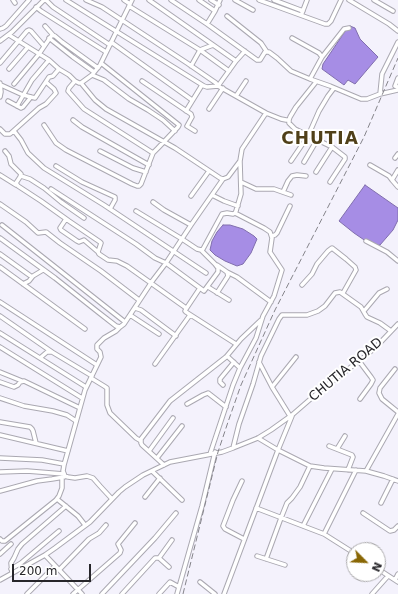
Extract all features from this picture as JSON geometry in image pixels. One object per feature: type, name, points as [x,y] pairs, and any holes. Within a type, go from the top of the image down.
[{"type":"street","points":[[0,29],[6,26],[29,0]]},
{"type":"street","points":[[66,0],[207,87],[218,86],[245,51]]},
{"type":"street","points":[[86,0],[102,7],[216,83],[218,86],[266,113],[281,119],[289,120]]},
{"type":"street","points":[[124,0],[229,71]]},
{"type":"street","points":[[148,0],[236,61]]},
{"type":"street","points":[[171,0],[259,60],[265,52],[267,52]]},
{"type":"street","points":[[199,0],[215,11]]},
{"type":"street","points":[[211,0],[218,5]]},
{"type":"street","points":[[207,24],[220,0]]},
{"type":"street","points":[[234,0],[253,10]]},
{"type":"street","points":[[259,0],[323,24],[328,24],[331,21],[341,0]]},
{"type":"street","points":[[274,0],[303,11]]},
{"type":"street","points":[[301,16],[307,0]]},
{"type":"street","points":[[349,0],[398,31]]},
{"type":"street","points":[[374,0],[393,11]]},
{"type":"street","points":[[0,42],[9,35],[36,7],[43,1],[47,1],[53,7],[110,43],[192,100]]},
{"type":"street","points":[[81,83],[98,68],[130,3]]},
{"type":"street","points":[[36,7],[41,12],[106,52]]},
{"type":"street","points":[[227,16],[261,44],[267,52],[277,58],[289,69],[310,80],[361,99],[367,99],[398,89],[395,86],[398,78]]},
{"type":"street","points":[[45,26],[53,35],[98,68]]},
{"type":"street","points":[[310,80],[322,57],[344,30],[349,28]]},
{"type":"street","points":[[0,63],[27,30],[29,30],[44,46]]},
{"type":"street","points":[[9,35],[49,60],[69,75],[75,82],[81,83],[95,100],[106,109],[174,148],[223,179]]},
{"type":"street","points":[[14,84],[39,54],[49,38],[53,35]]},
{"type":"street","points":[[49,38],[93,74],[104,80],[129,99],[148,110],[175,131]]},
{"type":"street","points":[[292,38],[319,53],[322,57]]},
{"type":"street","points":[[380,94],[382,74],[398,42]]},
{"type":"street","points":[[191,66],[200,50],[213,45]]},
{"type":"street","points":[[9,70],[28,47]]},
{"type":"street","points":[[17,106],[32,80],[49,60]]},
{"type":"street","points":[[44,125],[56,143],[66,150],[132,184],[139,186],[141,184],[153,153],[179,125],[101,63]]},
{"type":"street","points":[[0,98],[0,84],[34,99],[49,77],[53,76],[59,69]]},
{"type":"street","points":[[236,96],[246,81]]},
{"type":"street","points":[[0,129],[5,134],[10,134],[56,94],[56,91],[46,82]]},
{"type":"street","points":[[75,82],[68,91],[84,109],[153,153]]},
{"type":"street","points":[[142,82],[192,116],[187,126],[196,131]]},
{"type":"street","points":[[289,120],[296,107],[316,82]]},
{"type":"street","points":[[186,111],[202,85]]},
{"type":"street","points":[[209,109],[223,88]]},
{"type":"street","points":[[291,161],[308,136],[319,111],[334,88]]},
{"type":"street","points":[[8,101],[22,108],[31,97]]},
{"type":"street","points":[[235,213],[241,194],[240,161],[242,149],[266,113]]},
{"type":"street","points":[[73,120],[82,127],[149,165]]},
{"type":"street","points":[[289,120],[289,123],[295,129],[332,147],[344,155],[345,159],[330,182]]},
{"type":"street","points":[[14,131],[28,153],[44,168],[110,209],[206,273]]},
{"type":"street","points":[[304,162],[317,140]]},
{"type":"street","points":[[316,172],[332,147]]},
{"type":"street","points":[[5,151],[9,156],[11,164],[21,176],[30,179],[44,188],[84,218]]},
{"type":"street","points":[[100,151],[133,168],[146,172]]},
{"type":"street","points":[[395,158],[398,154]]},
{"type":"street","points":[[0,539],[5,542],[57,499],[62,488],[64,464],[82,398],[101,357],[97,345],[126,322],[139,300],[174,252],[223,179],[228,177],[240,161]]},
{"type":"street","points":[[370,165],[389,176],[398,187]]},
{"type":"street","points":[[56,166],[85,184],[115,197],[110,209]]},
{"type":"street","points":[[392,180],[398,170]]},
{"type":"street","points":[[191,196],[209,171]]},
{"type":"street","points":[[0,175],[41,201],[100,242],[98,252]]},
{"type":"street","points":[[16,185],[16,182],[21,176]]},
{"type":"street","points":[[283,192],[292,176],[306,176]]},
{"type":"street","points":[[241,182],[256,189],[269,189],[291,195]]},
{"type":"street","points":[[51,189],[155,258],[166,263],[204,290],[208,287],[218,272],[218,268],[215,264]]},
{"type":"street","points":[[212,195],[238,206]]},
{"type":"street","points":[[153,202],[191,225]]},
{"type":"street","points":[[0,204],[26,222],[38,233],[46,232],[139,300]]},
{"type":"street","points":[[272,236],[277,233],[290,206]]},
{"type":"street","points":[[136,211],[197,249],[201,250],[215,264],[227,272],[237,276],[271,302]]},
{"type":"street","points":[[201,250],[222,214],[235,213],[267,230],[272,236],[270,252],[282,270],[274,296],[262,319],[256,338],[240,368],[210,454]]},
{"type":"street","points":[[66,218],[60,228],[61,230],[79,242],[84,240],[108,260],[117,261],[128,266],[186,308],[185,311],[190,315],[236,344]]},
{"type":"street","points":[[2,225],[126,322]]},
{"type":"street","points":[[0,238],[55,278],[116,326],[120,327]]},
{"type":"street","points":[[366,241],[387,252],[398,261]]},
{"type":"street","points":[[302,285],[312,274],[317,264],[332,248],[356,270],[343,293]]},
{"type":"street","points":[[0,254],[32,277]]},
{"type":"street","points":[[0,267],[85,329]]},
{"type":"street","points":[[23,284],[43,270]]},
{"type":"street","points":[[217,293],[228,276],[227,272]]},
{"type":"street","points":[[208,287],[230,300]]},
{"type":"street","points":[[186,308],[200,288]]},
{"type":"street","points":[[364,311],[379,293],[387,289]]},
{"type":"street","points":[[233,448],[239,424],[259,362],[279,318],[291,314],[307,315],[312,313],[323,308],[336,292],[340,292],[361,307],[368,317],[380,322],[391,331]]},
{"type":"street","points":[[0,302],[97,365]]},
{"type":"street","points":[[134,308],[140,310],[176,336]]},
{"type":"street","points":[[130,315],[159,334]]},
{"type":"street","points":[[156,364],[190,315]]},
{"type":"street","points":[[0,316],[107,388],[106,405],[110,413],[141,441],[142,445],[164,464]]},
{"type":"street","points":[[141,441],[170,401],[227,356],[250,329],[262,319]]},
{"type":"street","name":"CHUTIA ROAD","points":[[0,580],[45,555],[90,522],[119,492],[143,475],[170,462],[215,452],[222,452],[258,438],[291,416],[322,389],[359,362],[398,324]]},
{"type":"street","points":[[0,333],[86,387]]},
{"type":"street","points":[[0,347],[82,398]]},
{"type":"street","points":[[40,358],[47,352],[52,352]]},
{"type":"street","points":[[227,356],[240,368]]},
{"type":"street","points":[[272,387],[296,357]]},
{"type":"street","points":[[223,385],[220,382],[220,379],[234,362]]},
{"type":"street","points":[[224,594],[291,416],[272,387],[259,362]]},
{"type":"street","points":[[359,362],[373,380],[372,384],[360,399]]},
{"type":"street","points":[[366,471],[398,413],[382,399],[379,393],[380,388],[394,369]]},
{"type":"street","points":[[0,372],[24,381],[80,408]]},
{"type":"street","points":[[0,382],[16,387],[22,381]]},
{"type":"street","points":[[187,404],[208,393],[226,407]]},
{"type":"street","points":[[0,398],[24,406],[53,411],[66,415],[76,421]]},
{"type":"street","points":[[149,451],[173,418]]},
{"type":"street","points":[[0,422],[30,427],[32,429],[36,444]]},
{"type":"street","points":[[157,458],[182,426]]},
{"type":"street","points":[[0,435],[68,451]]},
{"type":"street","points":[[338,449],[345,436]]},
{"type":"street","points":[[258,438],[310,466],[317,468],[366,471],[398,481]]},
{"type":"street","points":[[329,446],[352,455],[353,457],[348,470]]},
{"type":"street","points":[[177,594],[200,514],[215,452]]},
{"type":"street","points":[[0,458],[42,460],[64,464]]},
{"type":"street","points":[[266,559],[280,518],[287,503],[300,486],[310,466]]},
{"type":"street","points":[[303,526],[332,469]]},
{"type":"street","points":[[324,534],[356,470]]},
{"type":"street","points":[[0,472],[27,471],[75,478],[87,476],[93,478],[112,499]]},
{"type":"street","points":[[152,471],[182,500]]},
{"type":"street","points":[[0,491],[37,481],[52,480],[64,476]]},
{"type":"street","points":[[145,497],[160,478]]},
{"type":"street","points":[[381,503],[393,479]]},
{"type":"street","points":[[242,481],[223,526],[225,529],[244,539]]},
{"type":"street","points":[[57,499],[81,519],[85,525]]},
{"type":"street","points":[[12,574],[11,563],[18,549],[66,506]]},
{"type":"street","points":[[256,508],[324,534],[346,548]]},
{"type":"street","points":[[102,594],[155,538],[176,513]]},
{"type":"street","points":[[363,513],[390,531],[394,530],[398,526]]},
{"type":"street","points":[[73,594],[120,554],[121,550],[118,546],[119,543],[135,523]]},
{"type":"street","points":[[59,570],[89,538],[99,533],[106,525]]},
{"type":"street","points":[[11,569],[21,563],[59,531]]},
{"type":"street","points":[[122,594],[155,558],[159,558],[172,540]]},
{"type":"street","points":[[0,554],[11,544]]},
{"type":"street","points":[[45,555],[82,594]]},
{"type":"street","points":[[257,556],[285,565]]},
{"type":"street","points":[[159,558],[169,567]]},
{"type":"street","points":[[27,594],[55,566]]},
{"type":"street","points":[[372,594],[388,576],[396,581],[398,574]]},
{"type":"street","points":[[159,594],[170,582],[179,587]]},
{"type":"street","points":[[200,582],[215,594]]},
{"type":"shaded area","points":[[350,26],[355,28],[360,39],[378,57],[355,84],[348,80],[344,85],[322,69],[323,64]]},
{"type":"shaded area","points":[[365,185],[398,208],[398,220],[393,230],[380,245],[373,246],[339,221]]},
{"type":"shaded area","points":[[223,225],[230,225],[243,229],[257,239],[251,253],[243,264],[237,266],[225,261],[210,250],[212,241]]},
{"type":"railway","points":[[183,594],[218,452],[241,385],[275,310],[364,137],[398,58]]},
{"type":"district","name":"CHUTIA","points":[[320,140]]}]
